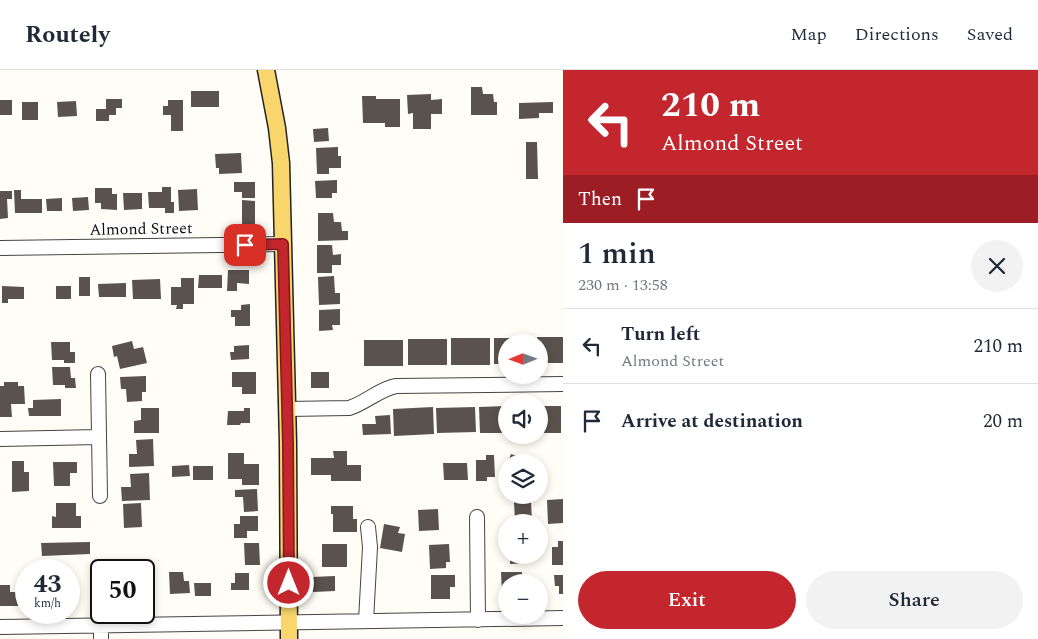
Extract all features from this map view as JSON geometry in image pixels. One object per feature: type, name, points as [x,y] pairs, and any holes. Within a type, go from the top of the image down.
[{"type":"main road","points":[[266,70],[281,164],[287,409],[289,631]]},
{"type":"street","name":"Almond Street","points":[[0,248],[283,244]]},
{"type":"street","points":[[98,374],[100,496]]},
{"type":"street","points":[[287,409],[349,408],[357,406],[387,388],[396,386],[563,384]]},
{"type":"street","points":[[0,439],[99,437]]},
{"type":"street","points":[[477,517],[478,620]]},
{"type":"street","points":[[366,622],[370,547],[368,527]]},
{"type":"street","points":[[0,627],[101,632],[289,631],[366,622],[563,618]]},
{"type":"building","points":[[471,87],[482,87],[483,94],[493,94],[494,102],[497,102],[497,115],[471,115]]},
{"type":"building","points":[[191,91],[219,91],[219,107],[191,107]]},
{"type":"building","points":[[431,94],[431,100],[442,99],[442,114],[431,114],[431,129],[413,129],[413,113],[408,114],[407,95]]},
{"type":"building","points":[[362,96],[376,96],[376,99],[400,99],[400,127],[385,127],[385,123],[363,123]]},
{"type":"building","points":[[106,99],[122,99],[122,108],[116,108],[116,115],[109,115],[109,121],[96,121],[96,109],[106,109]]},
{"type":"building","points":[[0,100],[12,100],[12,115],[0,115]]},
{"type":"building","points":[[168,100],[183,100],[183,131],[171,131],[171,115],[163,115],[163,106],[168,106]]},
{"type":"building","points":[[76,101],[77,116],[58,117],[57,102]]},
{"type":"building","points":[[22,102],[38,102],[38,120],[22,120]]},
{"type":"building","points":[[553,102],[553,113],[539,113],[539,118],[519,119],[519,103]]},
{"type":"building","points":[[328,128],[329,141],[314,142],[313,129]]},
{"type":"building","points":[[526,142],[537,142],[538,179],[526,179]]},
{"type":"building","points":[[338,147],[338,156],[341,156],[341,168],[329,168],[329,174],[317,174],[316,148]]},
{"type":"building","points":[[241,153],[242,173],[219,174],[219,168],[216,168],[215,154]]},
{"type":"building","points":[[337,180],[337,193],[332,193],[332,198],[316,198],[315,181]]},
{"type":"building","points":[[234,182],[255,182],[255,198],[242,198],[242,192],[234,192]]},
{"type":"building","points":[[162,187],[171,187],[171,202],[174,202],[174,213],[165,213],[165,208],[149,208],[148,192],[162,192]]},
{"type":"building","points":[[95,188],[112,188],[112,194],[117,194],[117,210],[101,209],[101,203],[95,203]]},
{"type":"building","points":[[197,189],[198,210],[179,211],[178,190]]},
{"type":"building","points":[[14,190],[21,190],[21,199],[42,199],[42,213],[15,213]]},
{"type":"building","points":[[0,191],[12,191],[12,199],[7,199],[8,218],[0,219]]},
{"type":"building","points":[[123,193],[142,193],[142,209],[124,210]]},
{"type":"building","points":[[88,197],[89,210],[73,211],[72,198]]},
{"type":"building","points":[[62,198],[62,211],[47,211],[46,199]]},
{"type":"building","points":[[242,200],[255,201],[255,224],[242,224]]},
{"type":"building","points":[[318,213],[333,213],[334,222],[341,222],[342,231],[348,231],[348,240],[318,241]]},
{"type":"building","points":[[317,245],[332,245],[333,255],[341,254],[341,265],[332,265],[332,273],[317,273]]},
{"type":"building","points":[[228,270],[249,270],[249,284],[237,283],[237,291],[227,291]]},
{"type":"building","points":[[199,275],[222,275],[222,288],[198,288]]},
{"type":"building","points":[[334,276],[335,293],[340,293],[340,304],[319,305],[318,277]]},
{"type":"building","points":[[79,277],[90,277],[90,296],[79,296]]},
{"type":"building","points":[[181,278],[194,278],[194,304],[183,304],[183,309],[176,309],[177,305],[171,305],[171,287],[181,287]]},
{"type":"building","points":[[160,279],[161,299],[133,299],[132,280]]},
{"type":"building","points":[[126,283],[126,297],[99,297],[98,284]]},
{"type":"building","points":[[2,286],[24,287],[24,299],[8,299],[8,303],[2,303]]},
{"type":"building","points":[[56,286],[71,286],[71,299],[56,299]]},
{"type":"building","points":[[250,304],[250,326],[235,326],[235,317],[231,317],[231,310],[241,310],[241,305]]},
{"type":"building","points":[[340,309],[340,325],[332,325],[333,330],[319,331],[319,310]]},
{"type":"building","points":[[548,337],[563,337],[563,363],[548,363]]},
{"type":"building","points":[[451,338],[490,338],[490,365],[451,365]]},
{"type":"building","points":[[494,338],[498,338],[498,364],[494,364]]},
{"type":"building","points":[[408,339],[447,339],[447,365],[408,365]]},
{"type":"building","points":[[364,340],[403,340],[403,366],[364,366]]},
{"type":"building","points":[[132,341],[134,349],[143,347],[147,363],[120,369],[117,356],[114,357],[112,346]]},
{"type":"building","points":[[51,342],[70,342],[70,352],[75,352],[75,363],[64,363],[64,360],[52,360]]},
{"type":"building","points":[[249,345],[249,359],[231,360],[230,352],[234,352],[234,346]]},
{"type":"building","points":[[52,367],[70,367],[71,378],[75,378],[76,388],[65,388],[65,385],[53,385]]},
{"type":"building","points":[[232,372],[256,372],[256,394],[242,394],[242,387],[232,387]]},
{"type":"building","points":[[311,372],[329,372],[329,388],[311,388]]},
{"type":"building","points":[[146,376],[146,392],[142,392],[142,401],[127,402],[126,389],[121,389],[120,377]]},
{"type":"building","points":[[4,382],[18,382],[18,386],[24,386],[25,404],[11,404],[12,417],[0,417],[0,386],[4,386]]},
{"type":"building","points":[[61,399],[61,416],[29,416],[28,408],[33,408],[33,400]]},
{"type":"building","points":[[498,406],[498,433],[480,433],[479,407]]},
{"type":"building","points":[[548,406],[561,406],[561,433],[548,433]]},
{"type":"building","points":[[433,407],[434,434],[394,436],[393,409]]},
{"type":"building","points":[[475,407],[476,432],[437,433],[436,408]]},
{"type":"building","points":[[141,408],[159,408],[159,433],[134,433],[134,421],[141,420]]},
{"type":"building","points":[[244,408],[250,408],[250,423],[227,425],[228,411],[244,411]]},
{"type":"building","points":[[390,415],[391,434],[363,435],[362,424],[376,424],[375,416]]},
{"type":"building","points":[[153,439],[154,466],[129,467],[129,454],[137,454],[136,440]]},
{"type":"building","points":[[333,451],[347,451],[347,465],[361,465],[361,481],[331,481],[331,475],[311,475],[311,458],[334,458]]},
{"type":"building","points":[[228,453],[244,453],[244,464],[259,464],[259,485],[242,485],[242,479],[228,479]]},
{"type":"building","points":[[486,455],[494,455],[495,477],[487,477],[487,481],[476,481],[476,460],[486,460]]},
{"type":"building","points":[[12,461],[24,461],[24,472],[29,472],[29,491],[12,492]]},
{"type":"building","points":[[53,462],[77,462],[77,473],[70,473],[70,486],[54,486]]},
{"type":"building","points":[[443,463],[467,463],[468,480],[444,480]]},
{"type":"building","points":[[189,465],[190,476],[172,477],[172,466]]},
{"type":"building","points":[[193,466],[213,466],[213,480],[193,480]]},
{"type":"building","points":[[149,473],[150,500],[122,501],[121,487],[131,487],[130,474]]},
{"type":"building","points":[[257,489],[258,511],[244,512],[243,497],[235,497],[235,490]]},
{"type":"building","points":[[563,499],[563,523],[548,524],[548,500]]},
{"type":"building","points":[[56,503],[76,503],[76,516],[81,516],[81,528],[52,528],[52,516],[56,517]]},
{"type":"building","points":[[141,503],[142,527],[124,528],[123,504]]},
{"type":"building","points":[[514,504],[531,504],[532,514],[515,514]]},
{"type":"building","points":[[331,506],[353,506],[353,519],[357,519],[357,532],[333,532]]},
{"type":"building","points":[[438,509],[439,530],[419,531],[418,510]]},
{"type":"building","points":[[240,516],[258,516],[258,531],[247,531],[247,538],[234,538],[234,524],[240,524]]},
{"type":"building","points":[[384,524],[400,527],[398,533],[405,534],[402,552],[380,548]]},
{"type":"building","points":[[558,541],[563,541],[563,565],[552,565],[552,547],[558,547]]},
{"type":"building","points":[[90,542],[90,554],[42,556],[41,543]]},
{"type":"building","points":[[244,543],[259,543],[260,565],[245,565]]},
{"type":"building","points":[[322,544],[347,544],[347,567],[322,567]]},
{"type":"building","points":[[449,544],[450,562],[446,562],[446,568],[430,569],[429,545]]},
{"type":"building","points":[[169,572],[183,572],[184,581],[189,581],[190,593],[170,594]]},
{"type":"building","points":[[501,572],[522,572],[522,574],[501,574]]},
{"type":"building","points":[[235,573],[249,573],[249,590],[231,590],[231,583],[235,583]]},
{"type":"building","points":[[431,575],[455,575],[455,587],[450,587],[450,599],[431,599]]},
{"type":"building","points":[[554,575],[563,575],[563,594],[559,594],[559,586],[555,586]]},
{"type":"building","points":[[335,576],[335,591],[313,592],[312,577]]},
{"type":"building","points":[[194,583],[211,583],[211,596],[195,596]]},
{"type":"building","points":[[0,585],[10,585],[10,592],[15,592],[15,606],[0,606]]},
{"type":"route","points":[[245,245],[283,244],[289,583]]}]
